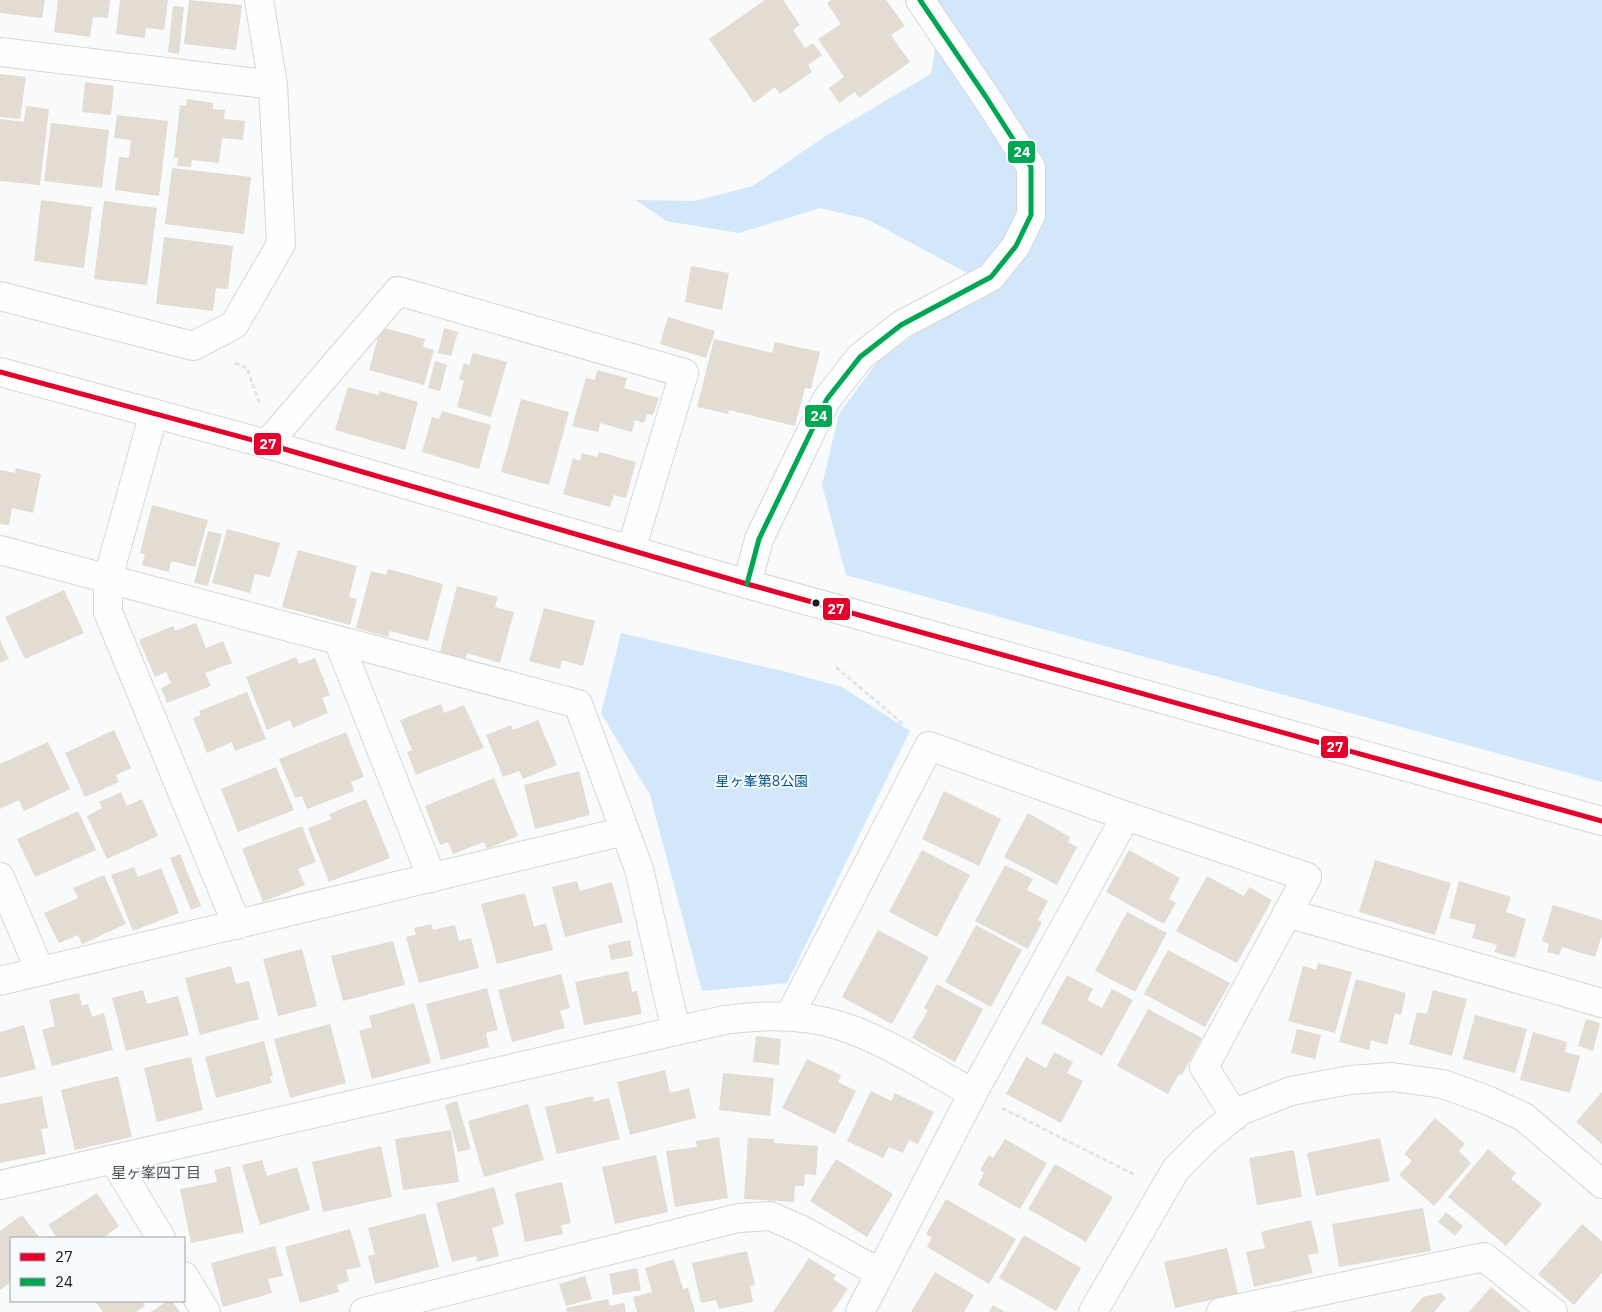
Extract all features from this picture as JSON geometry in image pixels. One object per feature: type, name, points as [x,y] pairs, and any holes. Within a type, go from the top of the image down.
[{"type":"street","points":[[0,296],[193,346],[234,325],[281,244],[273,85],[259,0]]},
{"type":"street","points":[[747,584],[759,539],[827,399],[860,357],[901,325],[991,277],[1016,246],[1031,215],[1031,166],[920,0]]},
{"type":"street","points":[[0,52],[273,85]]},
{"type":"street","points":[[264,444],[398,291],[684,373],[631,550]]},
{"type":"street","points":[[0,372],[264,444],[747,584],[1602,821]]},
{"type":"street","points":[[154,413],[108,578],[108,612],[237,925]]},
{"type":"street","points":[[0,550],[578,704],[639,868],[676,1031]]},
{"type":"street","points":[[338,640],[432,878]]},
{"type":"street","points":[[789,1017],[929,746],[1126,816],[1307,877],[1204,1067],[1235,1116]]},
{"type":"street","points":[[860,1312],[972,1093],[1126,816]]},
{"type":"street","points":[[0,981],[624,831]]},
{"type":"street","points":[[0,877],[40,972]]},
{"type":"street","points":[[1287,913],[1602,1003]]},
{"type":"street","points":[[0,1185],[724,1020],[757,1016],[789,1017],[839,1025],[870,1037],[972,1093]]},
{"type":"street","points":[[1102,1309],[1176,1169],[1205,1140],[1240,1111],[1292,1091],[1350,1080],[1392,1077],[1443,1084],[1487,1100],[1524,1117],[1602,1184]]},
{"type":"street","points":[[113,1160],[160,1237]]},
{"type":"street","points":[[364,1312],[738,1218],[770,1216],[800,1229],[880,1273]]},
{"type":"street","points":[[1221,1312],[1484,1257],[1553,1312]]},
{"type":"street","points":[[185,1278],[206,1312]]},
{"type":"path","points":[[193,346],[247,368],[261,410],[264,444]]},
{"type":"path","points":[[836,667],[929,746]]},
{"type":"path","points":[[972,1093],[1164,1190]]},
{"type":"green space","points":[[933,0],[1602,0],[1602,782],[846,575],[822,485],[839,414],[880,358],[934,322],[967,273],[867,219],[820,208],[739,233],[666,221],[636,200],[695,201],[753,186],[824,137],[931,74],[941,11]]},
{"type":"green space","name":"星ヶ峯第8公園","points":[[621,633],[842,687],[910,731],[787,983],[702,991],[650,795],[601,713]]},
{"type":"building","points":[[0,0],[45,0],[42,18],[0,13]]},
{"type":"building","points":[[58,0],[110,0],[108,18],[93,17],[90,37],[54,32]]},
{"type":"building","points":[[120,0],[168,0],[164,30],[146,28],[145,38],[116,34]]},
{"type":"building","points":[[189,0],[242,5],[236,50],[184,44]]},
{"type":"building","points":[[765,0],[783,0],[800,25],[793,30],[805,48],[813,43],[822,55],[808,65],[812,72],[780,94],[775,87],[754,103],[709,39]]},
{"type":"building","points":[[831,0],[886,0],[905,26],[891,35],[910,62],[859,98],[855,92],[839,103],[829,88],[844,77],[818,39],[841,24],[827,3]]},
{"type":"building","points":[[173,6],[184,7],[179,54],[168,52]]},
{"type":"building","points":[[0,74],[26,77],[20,119],[0,117]]},
{"type":"building","points":[[85,82],[114,86],[111,115],[82,112]]},
{"type":"building","points":[[187,99],[213,103],[213,109],[225,110],[224,119],[245,121],[243,140],[222,138],[219,163],[192,160],[191,167],[177,166],[178,158],[174,158],[180,105],[186,106]]},
{"type":"building","points":[[26,106],[49,109],[40,185],[0,181],[0,119],[24,122]]},
{"type":"building","points":[[117,115],[168,121],[159,196],[115,190],[119,157],[129,158],[131,140],[114,138]]},
{"type":"building","points":[[51,123],[109,130],[102,188],[44,181]]},
{"type":"building","points":[[172,168],[251,177],[244,234],[165,224]]},
{"type":"building","points":[[41,200],[92,207],[84,268],[34,261]]},
{"type":"building","points":[[104,201],[157,208],[147,285],[94,279]]},
{"type":"building","points":[[164,237],[233,246],[228,289],[216,288],[213,311],[156,304]]},
{"type":"building","points":[[691,266],[729,273],[722,310],[685,302]]},
{"type":"building","points":[[668,317],[715,331],[706,358],[660,344]]},
{"type":"building","points":[[381,327],[425,339],[423,347],[434,350],[424,385],[369,370]]},
{"type":"building","points":[[444,328],[458,332],[451,356],[438,353]]},
{"type":"building","points":[[714,339],[772,353],[775,342],[820,352],[811,389],[805,388],[795,426],[729,410],[728,414],[697,407]]},
{"type":"building","points":[[473,353],[507,362],[491,417],[457,407],[464,381],[459,379],[464,363],[469,365]]},
{"type":"building","points":[[435,361],[447,365],[440,391],[428,388]]},
{"type":"building","points":[[597,370],[627,378],[624,388],[659,398],[653,415],[647,414],[644,423],[635,420],[632,432],[600,423],[598,432],[572,426],[586,378],[595,380]]},
{"type":"building","points":[[348,387],[378,395],[380,391],[418,402],[405,450],[335,430]]},
{"type":"building","points":[[521,399],[569,412],[549,485],[501,472]]},
{"type":"building","points":[[442,411],[491,425],[479,469],[422,452],[432,417],[439,419]]},
{"type":"building","points":[[599,452],[636,462],[626,498],[614,495],[610,507],[563,494],[573,458],[580,461],[582,453],[597,457]]},
{"type":"building","points":[[16,468],[41,474],[33,513],[12,508],[9,525],[0,524],[0,470],[15,473]]},
{"type":"building","points":[[152,505],[208,520],[195,567],[171,561],[169,572],[142,565],[145,554],[140,553]]},
{"type":"building","points":[[227,529],[280,543],[270,577],[255,574],[250,593],[212,583]]},
{"type":"building","points":[[208,531],[222,534],[208,586],[194,583]]},
{"type":"building","points":[[298,550],[357,566],[349,597],[357,599],[350,625],[282,607]]},
{"type":"building","points":[[388,569],[443,584],[428,641],[390,631],[388,637],[356,628],[371,571],[386,575]]},
{"type":"building","points":[[457,586],[498,597],[495,607],[514,612],[500,663],[467,653],[465,659],[440,652]]},
{"type":"building","points":[[64,590],[84,633],[25,659],[5,617]]},
{"type":"building","points":[[544,608],[595,621],[583,666],[562,660],[560,669],[529,661]]},
{"type":"building","points":[[196,623],[206,648],[223,641],[232,663],[205,673],[211,686],[167,703],[161,688],[171,683],[166,672],[155,677],[139,640],[173,626],[175,631]]},
{"type":"building","points":[[0,640],[9,659],[0,663]]},
{"type":"building","points":[[296,657],[299,664],[315,658],[330,695],[322,698],[328,713],[293,728],[290,720],[267,730],[246,677]]},
{"type":"building","points":[[247,692],[266,739],[235,751],[232,742],[207,753],[193,718],[201,715],[199,711]]},
{"type":"building","points":[[441,704],[444,713],[464,705],[484,748],[416,775],[407,752],[412,750],[400,720]]},
{"type":"building","points":[[538,720],[557,765],[523,779],[519,771],[503,777],[486,735],[511,725],[513,730]]},
{"type":"building","points":[[114,730],[131,768],[116,775],[119,782],[85,797],[65,753]]},
{"type":"building","points":[[346,732],[364,777],[351,782],[354,791],[307,809],[302,796],[295,798],[279,759]]},
{"type":"building","points":[[48,742],[70,789],[24,811],[19,800],[0,809],[0,764]]},
{"type":"building","points":[[276,767],[294,810],[238,832],[221,789]]},
{"type":"building","points":[[579,771],[590,815],[535,829],[524,785]]},
{"type":"building","points":[[494,778],[518,836],[487,849],[484,842],[453,854],[448,842],[440,845],[425,806]]},
{"type":"building","points":[[944,791],[1001,819],[979,866],[922,839]]},
{"type":"building","points":[[121,792],[127,806],[142,799],[158,836],[107,859],[87,816],[102,808],[99,802]]},
{"type":"building","points":[[366,799],[390,858],[329,882],[308,828],[332,819],[329,814]]},
{"type":"building","points":[[78,811],[96,850],[35,877],[17,839]]},
{"type":"building","points":[[1028,813],[1070,837],[1068,842],[1077,847],[1057,885],[1004,857]]},
{"type":"building","points":[[302,826],[316,862],[298,869],[305,885],[263,902],[242,849]]},
{"type":"building","points":[[922,850],[970,875],[937,937],[889,912]]},
{"type":"building","points":[[1129,850],[1180,878],[1169,899],[1176,903],[1164,924],[1106,892]]},
{"type":"building","points":[[180,854],[201,906],[191,910],[170,858]]},
{"type":"building","points":[[1375,860],[1451,883],[1435,935],[1359,912]]},
{"type":"building","points":[[1005,865],[1033,879],[1027,890],[1048,901],[1038,920],[1042,922],[1028,949],[975,921]]},
{"type":"building","points":[[134,867],[138,877],[161,868],[179,913],[133,931],[111,875]]},
{"type":"building","points":[[104,875],[126,924],[82,944],[78,935],[59,943],[44,913],[78,898],[73,888]]},
{"type":"building","points":[[1207,876],[1244,896],[1249,887],[1272,900],[1237,963],[1176,931]]},
{"type":"building","points":[[577,881],[580,891],[612,882],[623,922],[565,937],[552,887]]},
{"type":"building","points":[[1459,881],[1511,897],[1506,912],[1526,919],[1515,958],[1494,952],[1497,945],[1472,938],[1476,925],[1449,918]]},
{"type":"building","points":[[525,893],[534,927],[546,923],[553,950],[497,964],[481,904]]},
{"type":"building","points":[[1553,905],[1602,920],[1602,935],[1595,957],[1562,947],[1559,955],[1547,952],[1549,944],[1542,941]]},
{"type":"building","points":[[1127,912],[1167,933],[1135,992],[1095,971]]},
{"type":"building","points":[[431,924],[433,930],[455,925],[459,941],[471,938],[479,968],[419,983],[406,937],[416,935],[414,928]]},
{"type":"building","points":[[976,925],[1022,950],[991,1007],[945,982]]},
{"type":"building","points":[[878,930],[929,957],[892,1024],[842,997]]},
{"type":"building","points":[[630,940],[633,956],[611,960],[608,945]]},
{"type":"building","points":[[393,941],[405,985],[343,1001],[331,956]]},
{"type":"building","points":[[302,949],[317,1006],[278,1016],[263,959]]},
{"type":"building","points":[[1168,950],[1230,983],[1205,1027],[1144,994]]},
{"type":"building","points":[[1318,963],[1352,972],[1335,1033],[1288,1021],[1303,966],[1316,970]]},
{"type":"building","points":[[231,966],[236,984],[249,981],[259,1019],[200,1035],[185,978]]},
{"type":"building","points":[[628,971],[632,992],[637,991],[642,1014],[584,1025],[575,982]]},
{"type":"building","points":[[561,974],[570,1008],[560,1011],[565,1028],[512,1042],[498,990]]},
{"type":"building","points":[[1067,975],[1093,989],[1087,1000],[1102,1008],[1112,989],[1133,1000],[1102,1056],[1041,1023]]},
{"type":"building","points":[[1356,979],[1406,993],[1401,1015],[1395,1013],[1387,1045],[1371,1040],[1369,1050],[1339,1042]]},
{"type":"building","points":[[937,984],[983,1009],[955,1062],[912,1038],[928,1010],[924,1008]]},
{"type":"building","points":[[487,988],[498,1030],[486,1033],[489,1047],[441,1060],[426,1004]]},
{"type":"building","points":[[143,990],[147,1004],[178,996],[189,1035],[126,1051],[112,998]]},
{"type":"building","points":[[1433,990],[1467,999],[1452,1056],[1409,1044],[1417,1012],[1427,1014]]},
{"type":"building","points":[[79,993],[82,1006],[88,1004],[92,1017],[104,1013],[113,1050],[52,1066],[42,1030],[55,1026],[49,1000]]},
{"type":"building","points":[[414,1003],[431,1063],[372,1079],[359,1031],[372,1027],[369,1016]]},
{"type":"building","points":[[1148,1009],[1202,1038],[1182,1075],[1179,1074],[1168,1094],[1117,1066]]},
{"type":"building","points":[[1475,1015],[1527,1029],[1515,1073],[1463,1059]]},
{"type":"building","points":[[1586,1019],[1600,1023],[1593,1051],[1578,1046]]},
{"type":"building","points":[[330,1024],[346,1083],[290,1098],[274,1039]]},
{"type":"building","points":[[24,1025],[36,1069],[0,1078],[0,1032]]},
{"type":"building","points":[[1297,1029],[1321,1035],[1315,1059],[1291,1053]]},
{"type":"building","points":[[1533,1032],[1567,1042],[1565,1052],[1580,1056],[1570,1093],[1520,1080]]},
{"type":"building","points":[[756,1036],[781,1039],[779,1065],[753,1062]]},
{"type":"building","points":[[264,1041],[273,1076],[270,1076],[272,1083],[216,1098],[205,1057]]},
{"type":"building","points":[[1054,1052],[1073,1062],[1067,1073],[1083,1081],[1061,1123],[1006,1094],[1026,1057],[1046,1068]]},
{"type":"building","points":[[191,1057],[203,1110],[157,1122],[144,1068]]},
{"type":"building","points":[[807,1059],[841,1075],[838,1082],[856,1091],[835,1134],[782,1108]]},
{"type":"building","points":[[665,1070],[670,1093],[689,1088],[696,1118],[630,1135],[617,1082]]},
{"type":"building","points":[[723,1073],[774,1078],[770,1116],[719,1110]]},
{"type":"building","points":[[118,1076],[132,1137],[75,1150],[61,1090]]},
{"type":"building","points":[[871,1091],[891,1101],[895,1093],[934,1112],[918,1144],[909,1140],[903,1153],[889,1147],[883,1158],[847,1141]]},
{"type":"building","points":[[1602,1092],[1602,1144],[1576,1122]]},
{"type":"building","points":[[42,1096],[48,1128],[41,1129],[46,1154],[0,1163],[0,1104]]},
{"type":"building","points":[[593,1096],[594,1102],[609,1098],[620,1139],[557,1154],[545,1107]]},
{"type":"building","points":[[457,1101],[471,1149],[458,1152],[445,1105]]},
{"type":"building","points":[[528,1104],[544,1160],[484,1177],[468,1121]]},
{"type":"building","points":[[1435,1118],[1465,1144],[1459,1151],[1471,1163],[1434,1206],[1399,1175],[1412,1161],[1404,1154]]},
{"type":"building","points":[[451,1130],[459,1182],[403,1190],[395,1139]]},
{"type":"building","points":[[719,1137],[728,1198],[675,1207],[666,1151],[697,1147],[696,1141]]},
{"type":"building","points":[[748,1138],[774,1139],[774,1143],[818,1146],[816,1175],[805,1174],[804,1186],[795,1186],[794,1202],[744,1199]]},
{"type":"building","points":[[1380,1138],[1390,1181],[1316,1196],[1307,1153]]},
{"type":"building","points":[[1005,1139],[1047,1163],[1020,1209],[978,1185],[984,1173],[980,1170],[989,1155],[993,1158]]},
{"type":"building","points":[[381,1146],[392,1197],[323,1212],[312,1162]]},
{"type":"building","points":[[1488,1149],[1516,1173],[1511,1179],[1542,1204],[1506,1246],[1448,1197]]},
{"type":"building","points":[[1294,1150],[1302,1197],[1257,1205],[1249,1158]]},
{"type":"building","points":[[656,1155],[668,1212],[615,1224],[602,1167]]},
{"type":"building","points":[[836,1159],[893,1194],[867,1237],[810,1201]]},
{"type":"building","points":[[262,1160],[267,1176],[297,1167],[310,1210],[260,1225],[242,1165]]},
{"type":"building","points":[[1055,1164],[1113,1197],[1086,1242],[1028,1209]]},
{"type":"building","points":[[230,1166],[244,1232],[191,1243],[180,1189],[217,1182],[214,1170]]},
{"type":"building","points":[[562,1182],[571,1223],[561,1225],[563,1234],[525,1242],[515,1193]]},
{"type":"building","points":[[494,1187],[504,1224],[492,1228],[499,1256],[477,1262],[476,1256],[452,1262],[436,1203]]},
{"type":"building","points":[[97,1193],[119,1226],[104,1237],[56,1237],[48,1225]]},
{"type":"building","points":[[946,1199],[1016,1239],[989,1284],[927,1247],[932,1238],[926,1234]]},
{"type":"building","points":[[1423,1208],[1431,1251],[1339,1267],[1332,1224]]},
{"type":"building","points":[[1446,1212],[1463,1226],[1455,1236],[1438,1222]]},
{"type":"building","points":[[425,1213],[439,1267],[375,1284],[368,1256],[375,1254],[368,1228]]},
{"type":"building","points":[[22,1215],[39,1237],[10,1237],[10,1283],[0,1290],[0,1231]]},
{"type":"building","points":[[1311,1220],[1319,1253],[1308,1255],[1313,1273],[1254,1287],[1246,1252],[1265,1248],[1261,1232]]},
{"type":"building","points":[[1582,1224],[1602,1241],[1602,1273],[1574,1305],[1538,1274]]},
{"type":"building","points":[[350,1229],[361,1267],[346,1270],[349,1281],[337,1285],[339,1292],[300,1303],[285,1247]]},
{"type":"building","points":[[1024,1235],[1081,1268],[1056,1311],[999,1278]]},
{"type":"building","points":[[275,1246],[283,1276],[268,1279],[272,1293],[223,1307],[211,1263]]},
{"type":"building","points":[[1227,1248],[1238,1294],[1175,1308],[1164,1262]]},
{"type":"building","points":[[747,1251],[755,1285],[750,1286],[753,1302],[719,1309],[716,1300],[701,1303],[692,1263]]},
{"type":"building","points":[[809,1258],[836,1275],[833,1279],[848,1289],[832,1312],[773,1312]]},
{"type":"building","points":[[674,1259],[683,1289],[688,1288],[695,1312],[637,1312],[633,1297],[652,1292],[645,1268]]},
{"type":"building","points":[[637,1268],[641,1290],[613,1295],[609,1274]]},
{"type":"building","points":[[935,1272],[974,1295],[964,1312],[911,1312]]},
{"type":"building","points":[[585,1276],[592,1299],[566,1306],[559,1284]]},
{"type":"building","points":[[1491,1287],[1521,1312],[1469,1312]]},
{"type":"building","points":[[1441,1293],[1446,1298],[1434,1312],[1410,1312],[1423,1297]]},
{"type":"building","points":[[608,1299],[610,1306],[624,1303],[626,1312],[567,1312],[566,1308]]},
{"type":"building","points":[[96,1302],[143,1302],[145,1306],[136,1312],[103,1312]]},
{"type":"building","points":[[166,1302],[173,1302],[180,1312],[151,1312]]},
{"type":"building","points":[[993,1305],[1005,1312],[989,1312]]},
{"type":"transit line","name":"24","points":[[747,584],[759,539],[827,399],[860,357],[901,325],[991,277],[1016,246],[1031,215],[1031,167],[920,0]]},
{"type":"transit line","name":"27","points":[[0,372],[267,444],[747,584],[1602,821]]},
{"type":"district","name":"星ヶ峯四丁目","points":[[156,1173]]}]
